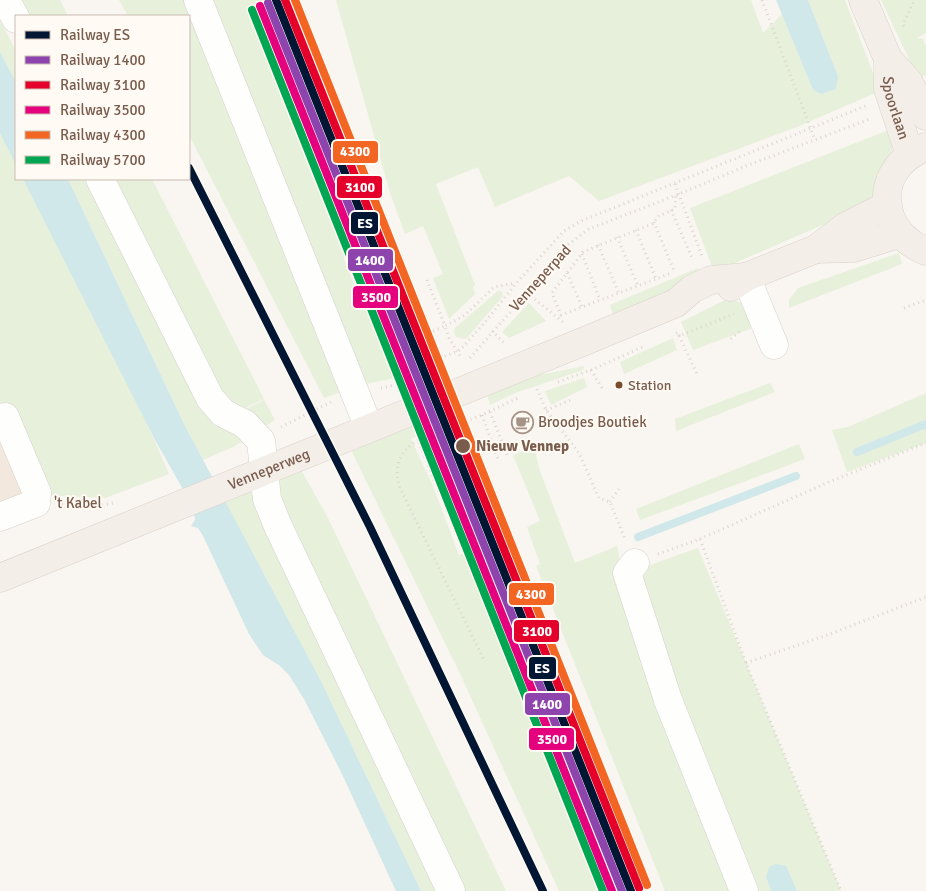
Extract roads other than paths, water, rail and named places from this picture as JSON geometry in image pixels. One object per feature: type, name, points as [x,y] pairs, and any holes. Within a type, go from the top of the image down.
[{"type":"main road","name":"Spoorlaan","points":[[863,0],[888,60],[908,81],[926,116]]},
{"type":"main road","name":"Spoorlaan","points":[[888,60],[888,89],[883,107],[918,150]]},
{"type":"main road","points":[[918,150],[896,168],[889,186],[888,206],[892,221],[900,234],[914,247],[926,252]]},
{"type":"main road","name":"Venneperweg","points":[[676,303],[698,302],[725,290],[746,277],[816,249],[845,227],[888,206]]},
{"type":"main road","name":"Venneperweg","points":[[816,249],[854,248],[900,234]]},
{"type":"main road","name":"Venneperweg","points":[[0,578],[585,342],[676,303],[692,288],[702,272],[746,277]]},
{"type":"street","points":[[6,0],[15,17]]},
{"type":"street","points":[[198,0],[369,428]]},
{"type":"street","points":[[101,180],[210,398],[223,413],[244,424],[261,441],[255,474],[451,891]]},
{"type":"street","points":[[746,277],[774,346]]},
{"type":"street","name":"'t Kabel","points":[[0,517],[36,503],[37,493],[5,417]]},
{"type":"street","points":[[635,563],[627,573],[649,644],[671,709],[744,891]]},
{"type":"water","points":[[776,0],[808,0],[838,76],[836,89],[821,94],[813,90]]},
{"type":"water","points":[[0,52],[15,80],[15,163],[0,133]]},
{"type":"water","points":[[24,180],[68,180],[185,426],[321,681],[421,891],[396,891],[341,772],[304,699],[289,675],[280,666],[263,655],[249,634],[203,536],[198,528],[191,526],[195,520],[193,507],[155,440]]},
{"type":"water","points":[[775,864],[786,866],[797,891],[771,891],[766,877],[769,867]]},
{"type":"waterway","points":[[857,452],[926,424]]},
{"type":"waterway","points":[[638,537],[796,476]]},
{"type":"rail line","name":"ES","points":[[276,0],[631,891]]},
{"type":"rail line","name":"3100","points":[[285,0],[639,888]]},
{"type":"rail line","name":"4300","points":[[295,0],[647,885]]},
{"type":"rail line","name":"1400","points":[[268,3],[622,891]]},
{"type":"rail line","name":"3500","points":[[260,6],[612,891]]},
{"type":"rail line","name":"5700","points":[[252,10],[603,891]]},
{"type":"rail line","name":"ES","points":[[190,170],[370,527],[543,891]]},
{"type":"place","name":"Station","points":[[619,385]]},
{"type":"place","name":"Broodjes Boutiek","points":[[522,422]]},
{"type":"place","name":"Nieuw Vennep","points":[[463,446]]}]
